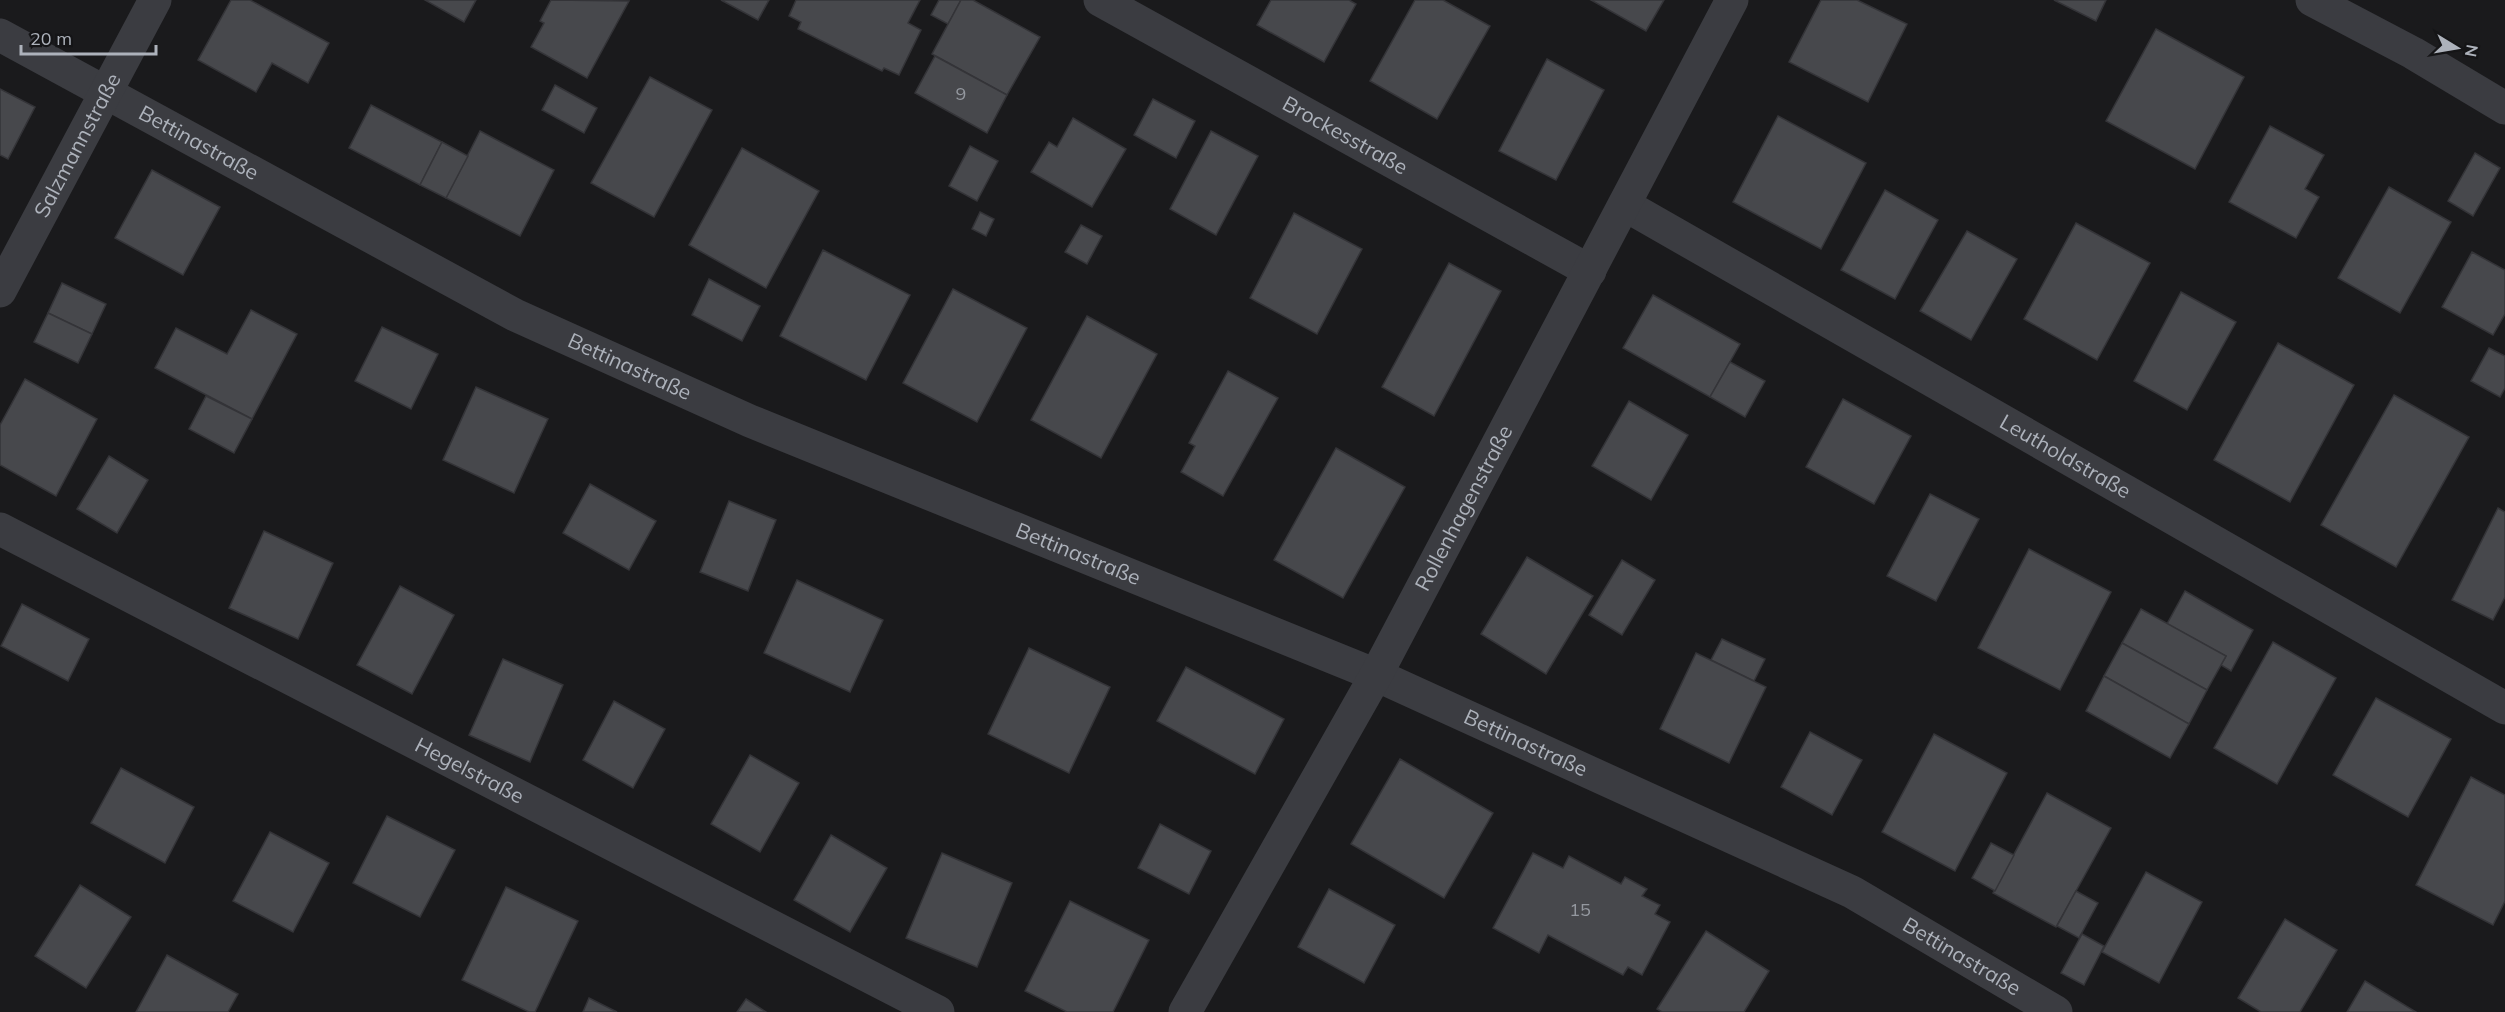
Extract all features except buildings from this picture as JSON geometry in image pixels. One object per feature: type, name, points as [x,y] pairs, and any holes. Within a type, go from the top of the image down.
[{"type":"street","name":"Salzmannstraße","points":[[0,291],[155,0]]},
{"type":"street","name":"Brockesstraße","points":[[1100,0],[1590,271]]},
{"type":"street","name":"Rollenhagenstraße","points":[[1185,1012],[1376,675],[1732,0]]},
{"type":"street","points":[[2312,0],[2413,53],[2505,108]]},
{"type":"street","name":"Bettinastraße","points":[[0,35],[515,315],[750,421],[1376,675],[1852,892],[2056,1012]]},
{"type":"street","name":"Leutholdstraße","points":[[1625,205],[2505,708]]},
{"type":"street","name":"Hegelstraße","points":[[0,530],[938,1012]]}]
